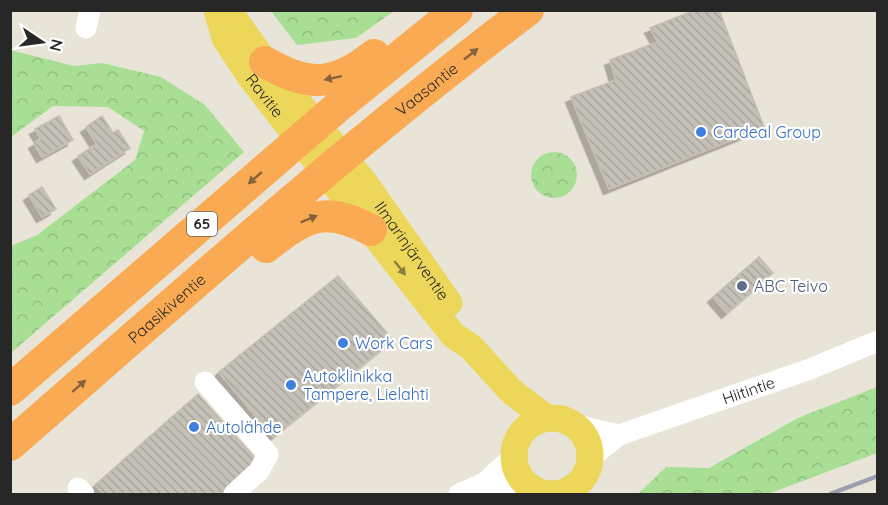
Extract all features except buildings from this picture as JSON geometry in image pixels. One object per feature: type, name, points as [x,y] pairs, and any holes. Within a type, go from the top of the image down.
[{"type":"highway","name":"65","points":[[10,390],[308,132],[456,10]]},
{"type":"highway","name":"65","points":[[265,62],[302,80],[314,81],[345,75],[411,25],[456,10]]},
{"type":"highway","name":"Vaasantie","points":[[335,164],[528,10]]},
{"type":"highway","name":"Paasikiventie","points":[[10,445],[335,164]]},
{"type":"highway","points":[[157,318],[183,313],[290,228],[310,218],[335,216],[371,230]]},
{"type":"main road","name":"Ravitie","points":[[217,10],[225,38],[236,55],[335,164]]},
{"type":"main road","name":"Ravitie","points":[[227,10],[265,62],[308,132]]},
{"type":"main road","name":"Ilmarinjärventie","points":[[335,164],[371,230],[453,335],[471,347],[511,391],[546,418]]},
{"type":"main road","name":"Ilmarinjärventie","points":[[335,164],[465,325],[471,347]]},
{"type":"main road","name":"Ilmarinjärventie","points":[[511,391],[518,445]]},
{"type":"main road","points":[[546,418],[566,421],[575,426],[589,446],[576,484],[537,491],[527,484],[516,467],[518,445],[528,427],[546,418]]},
{"type":"street","name":"Hiitintie","points":[[576,484],[619,435],[810,369],[878,341]]},
{"type":"street","points":[[205,382],[268,454],[259,471],[234,495]]},
{"type":"street","points":[[575,426],[619,435]]},
{"type":"street","points":[[459,495],[484,483],[518,445]]},
{"type":"street","points":[[484,483],[527,484]]},
{"type":"green space","points":[[271,11],[394,11],[356,38],[297,45]]},
{"type":"green space","points":[[10,50],[74,66],[102,63],[161,77],[205,105],[244,152],[11,353],[11,246],[37,235],[135,160],[144,131],[108,107],[53,106],[11,137]]},
{"type":"green space","points":[[554,152],[570,159],[577,175],[570,191],[554,198],[538,191],[531,175],[538,159]]},
{"type":"green space","points":[[877,387],[877,453],[768,494],[638,494],[666,467],[709,468],[798,418]]},
{"type":"railway","points":[[830,494],[878,476]]},
{"type":"place","name":"Cardeal Group","points":[[701,132]]},
{"type":"place","name":"ABC Teivo","points":[[742,286]]},
{"type":"place","name":"Work Cars","points":[[343,343]]},
{"type":"place","name":"Autoklinikka Tampere, Lielahti","points":[[291,385]]},
{"type":"place","name":"Autolähde","points":[[194,427]]}]
